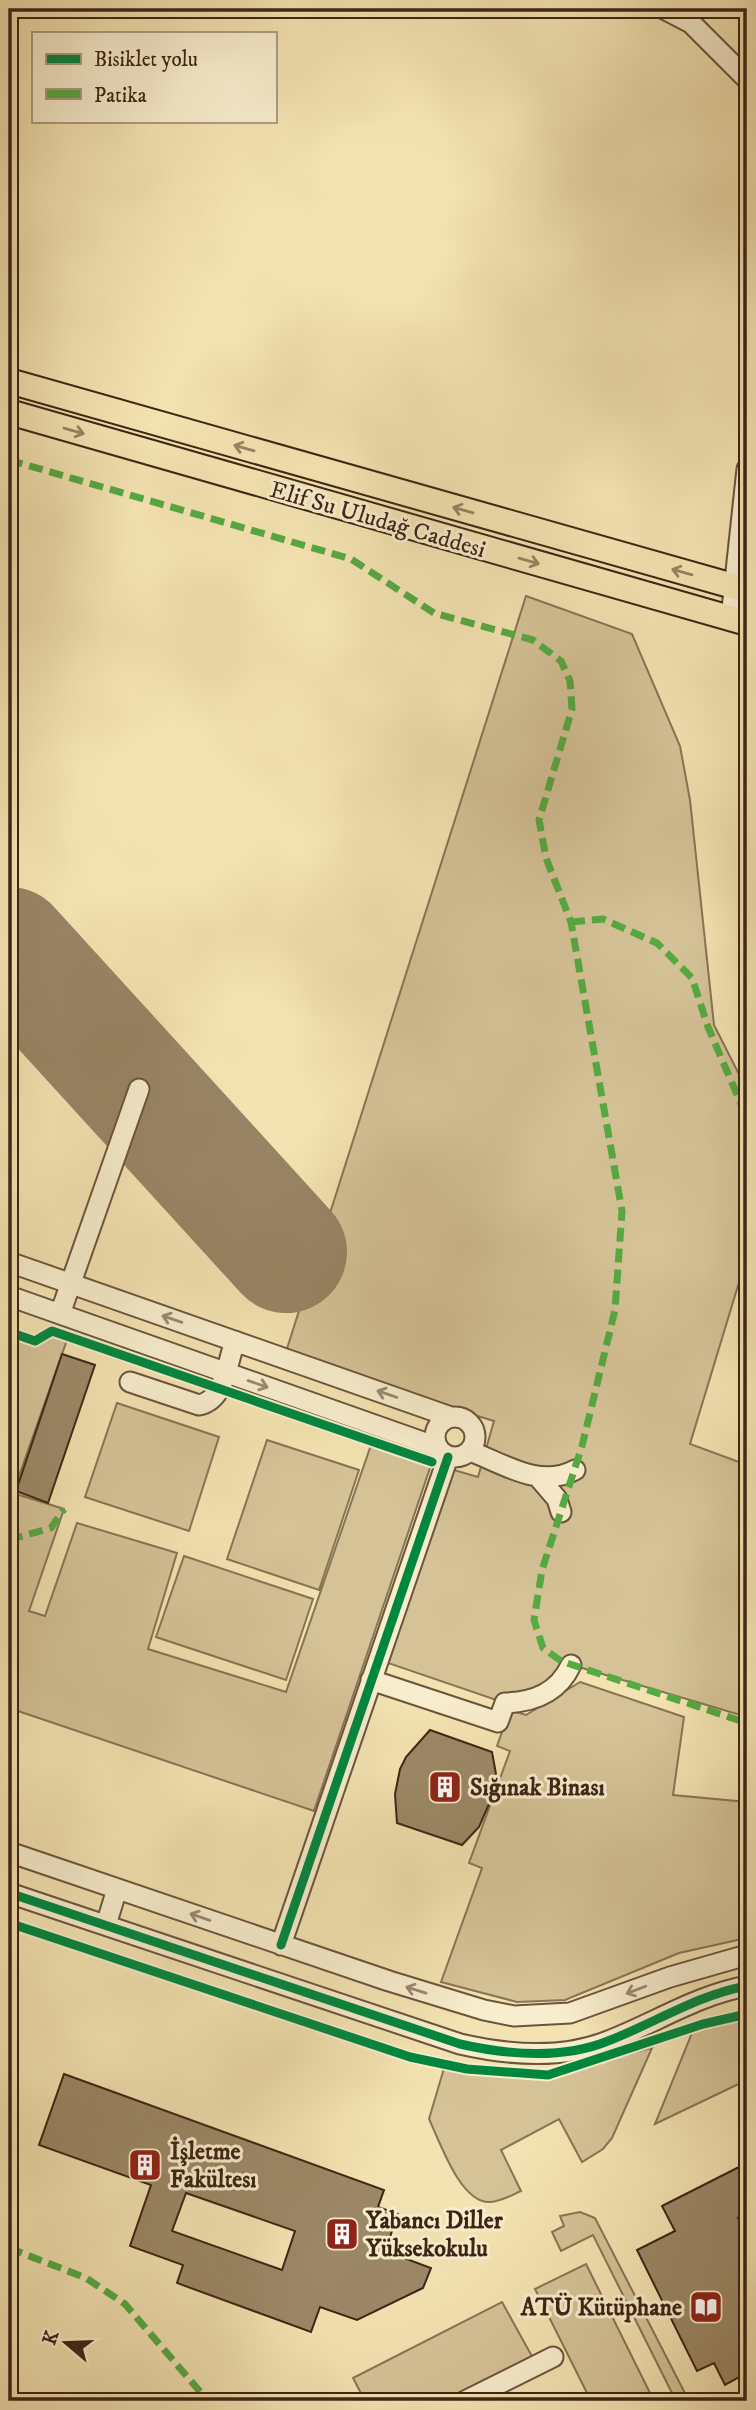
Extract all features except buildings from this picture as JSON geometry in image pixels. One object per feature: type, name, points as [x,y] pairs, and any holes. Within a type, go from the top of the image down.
[{"type":"main road","name":"Elif Su Uludağ Caddesi","points":[[9,381],[742,589]]},
{"type":"main road","name":"Elif Su Uludağ Caddesi","points":[[9,412],[739,621]]},
{"type":"street","points":[[664,9],[691,23],[747,79]]},
{"type":"street","points":[[739,621],[742,589],[741,507],[747,469]]},
{"type":"street","points":[[60,1314],[139,1089]]},
{"type":"street","points":[[9,1262],[451,1417],[464,1419],[473,1427],[475,1441],[470,1451],[461,1457],[442,1452],[9,1296]]},
{"type":"street","points":[[130,1382],[199,1405],[210,1403],[219,1392],[235,1341]]},
{"type":"street","points":[[281,1945],[371,1680],[442,1452],[436,1428],[451,1417]]},
{"type":"street","points":[[470,1451],[539,1478],[552,1479],[575,1470]]},
{"type":"street","points":[[539,1478],[557,1499],[561,1512]]},
{"type":"street","points":[[371,1680],[498,1722],[505,1703],[531,1703],[565,1678],[571,1665]]},
{"type":"street","points":[[9,1852],[449,2000],[514,2015],[570,2013],[670,1977],[747,1955]]},
{"type":"street","points":[[106,1925],[117,1889]]},
{"type":"street","points":[[9,1893],[460,2044],[494,2052],[565,2053],[608,2042],[719,1991],[747,1986]]},
{"type":"street","points":[[670,1977],[679,2010]]},
{"type":"street","points":[[465,2401],[553,2357]]},
{"type":"shaded area","points":[[526,596],[632,634],[680,746],[690,800],[714,1025],[747,1090],[747,1256],[690,1444],[747,1465],[747,1717],[572,1665],[561,1677],[505,1703],[385,1662],[454,1470],[478,1477],[494,1421],[284,1358]]},
{"type":"shaded area","points":[[52,1331],[68,1337],[13,1493],[64,1509],[29,1611],[45,1616],[77,1523],[177,1553],[148,1649],[286,1692],[372,1442],[432,1462],[314,1811],[9,1708],[9,1332],[35,1341]]},
{"type":"shaded area","points":[[117,1403],[219,1437],[189,1531],[85,1497]]},
{"type":"shaded area","points":[[267,1440],[359,1470],[319,1590],[227,1559]]},
{"type":"shaded area","points":[[184,1556],[313,1599],[286,1680],[156,1637]]},
{"type":"shaded area","points":[[580,1682],[684,1717],[673,1795],[747,1802],[747,1938],[679,1953],[565,2000],[517,2002],[441,1982],[482,1868],[469,1863],[510,1751],[497,1746],[510,1710],[526,1715]]},
{"type":"shaded area","points":[[747,2014],[747,2080],[655,2124],[694,2028]]},
{"type":"shaded area","points":[[652,2048],[612,2138],[603,2149],[582,2162],[559,2119],[501,2150],[521,2191],[502,2200],[489,2202],[479,2199],[460,2182],[429,2119],[445,2065],[548,2072]]},
{"type":"shaded area","points":[[580,2212],[595,2218],[689,2401],[676,2401],[593,2235],[561,2251],[552,2232],[564,2226],[560,2216]]},
{"type":"shaded area","points":[[586,2264],[654,2401],[591,2401],[535,2289]]},
{"type":"shaded area","points":[[502,2302],[534,2360],[447,2401],[365,2401],[353,2378]]},
{"type":"runway","points":[[9,948],[286,1252]]},
{"type":"marked path","points":[[9,460],[351,559],[434,613],[533,640],[561,661],[570,681],[572,709],[539,820],[546,858],[571,922],[622,1211],[615,1310],[582,1446],[542,1570],[534,1620],[543,1648],[561,1661],[747,1723]]},
{"type":"marked path","points":[[571,922],[603,919],[657,943],[692,978],[708,1027],[747,1118]]},
{"type":"marked path","points":[[9,1540],[51,1528],[64,1509]]},
{"type":"marked path","points":[[9,2248],[86,2278],[125,2304],[208,2401]]},
{"type":"cycle path","points":[[9,1332],[35,1341],[52,1331],[432,1462]]},
{"type":"cycle path","points":[[281,1945],[448,1457]]},
{"type":"cycle path","points":[[9,1893],[460,2044],[497,2051],[534,2054],[590,2047],[711,1996],[747,1986]]},
{"type":"cycle path","points":[[9,1923],[410,2057],[467,2069],[548,2075],[703,2024],[747,2014]]},
{"type":"place","name":"Sığınak Binası","points":[[445,1787]]},
{"type":"place","name":"İşletme Fakültesı","points":[[145,2165]]},
{"type":"place","name":"Yabancı Diller Yüksekokulu","points":[[342,2234]]},
{"type":"place","name":"ATÜ Kütüphane","points":[[706,2307]]}]
